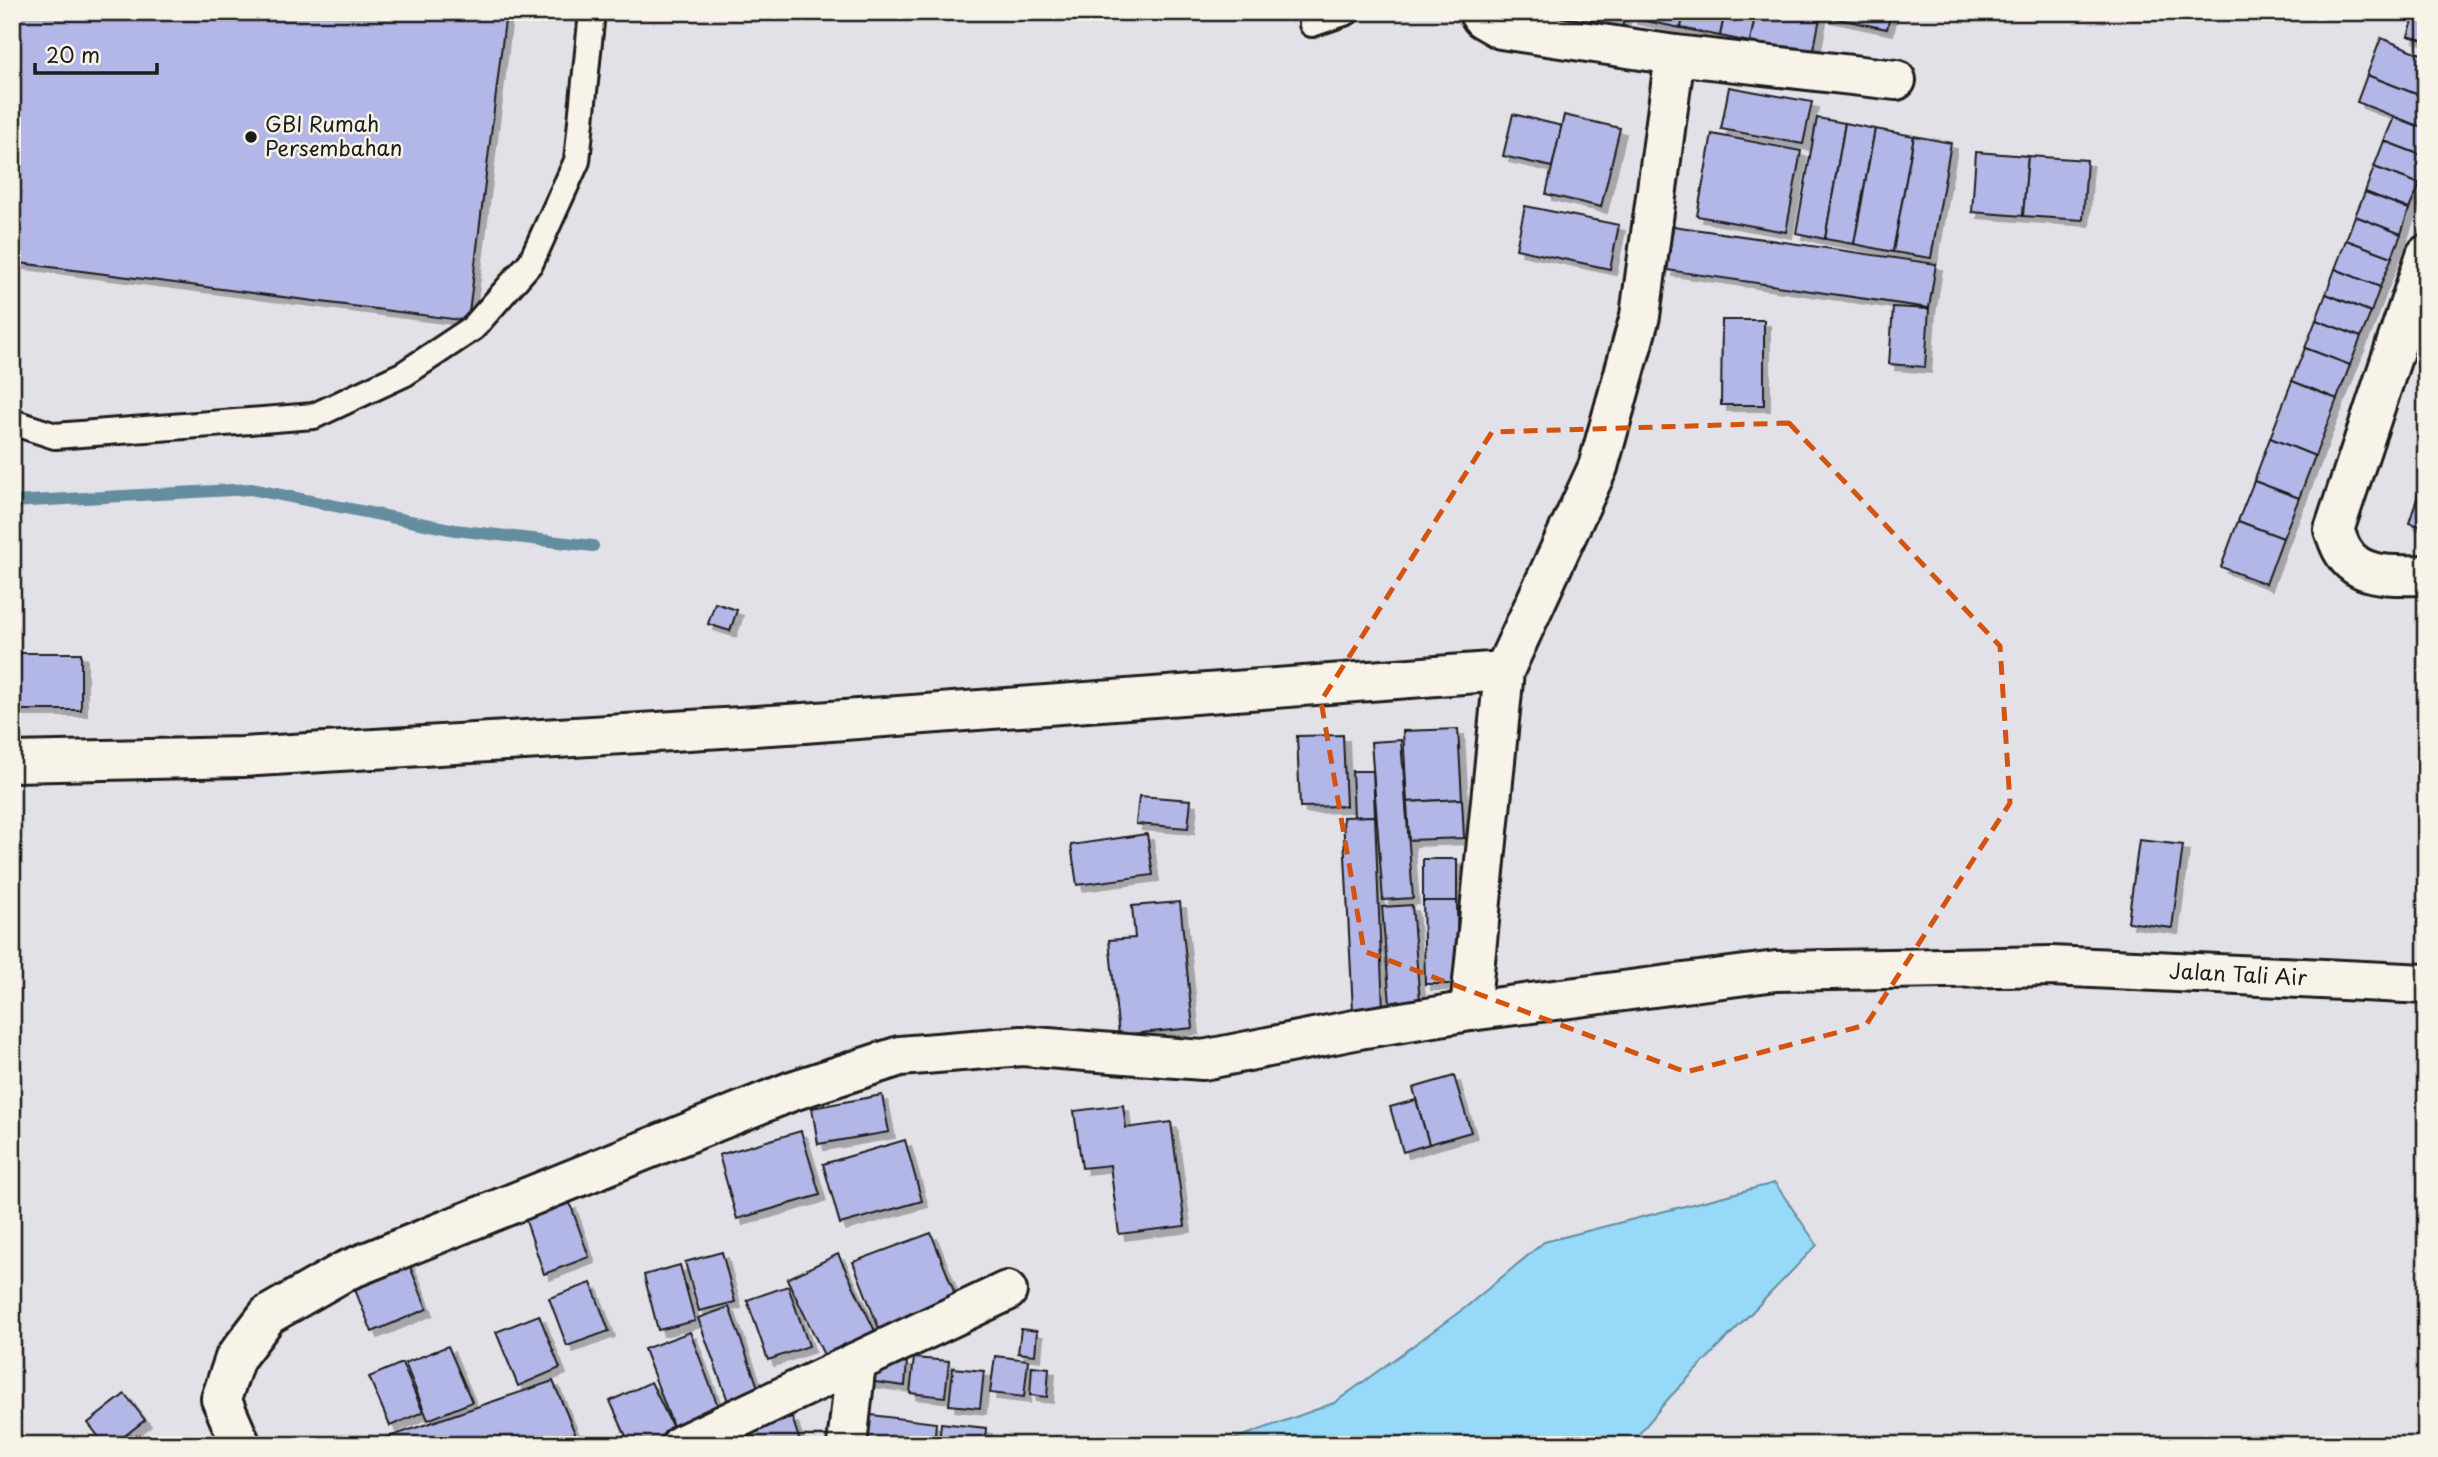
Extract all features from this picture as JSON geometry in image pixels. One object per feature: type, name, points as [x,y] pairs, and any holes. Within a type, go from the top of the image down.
[{"type":"street","points":[[1478,12],[1482,18],[1501,29],[1675,55],[1896,80]]},
{"type":"street","points":[[1470,1011],[1504,671],[1598,467],[1640,316],[1675,55]]},
{"type":"street","points":[[2426,255],[2334,530],[2343,554],[2357,565],[2378,575],[2426,575]]},
{"type":"street","points":[[12,762],[243,757],[804,723],[1504,671]]},
{"type":"street","name":"Jalan Tali Air","points":[[241,1445],[221,1399],[235,1358],[268,1315],[345,1271],[792,1091],[901,1056],[1022,1046],[1203,1060],[1359,1029],[1470,1011],[1776,971],[2051,966],[2426,984]]},
{"type":"street","points":[[681,1445],[1007,1291]]},
{"type":"street","points":[[847,1445],[856,1362]]},
{"type":"lane","points":[[12,422],[55,436],[314,416],[404,374],[473,328],[531,262],[576,161],[592,12]]},
{"type":"lane","points":[[1312,24],[1347,12]]},
{"type":"highlighted area","points":[[1789,423],[2000,646],[2010,803],[1866,1025],[1686,1072],[1364,951],[1321,701],[1492,432]]},
{"type":"water","points":[[1775,1183],[1817,1245],[1668,1399],[1630,1445],[1218,1445],[1334,1403],[1466,1307],[1544,1242]]},
{"type":"building","name":"GBI Rumah Persembahan","points":[[12,12],[506,12],[468,321],[12,262]]},
{"type":"building","points":[[1546,12],[1592,12],[1591,26],[1545,20]]},
{"type":"building","points":[[1592,12],[1625,12],[1622,30],[1591,26]]},
{"type":"building","points":[[1632,12],[1684,12],[1681,28],[1631,18]]},
{"type":"building","points":[[1684,12],[1725,12],[1720,36],[1681,28]]},
{"type":"building","points":[[1725,12],[1756,12],[1750,42],[1720,36]]},
{"type":"building","points":[[1756,12],[1821,12],[1813,54],[1750,42]]},
{"type":"building","points":[[1825,12],[1891,12],[1887,29],[1824,16]]},
{"type":"building","points":[[2416,12],[2426,12],[2426,41],[2408,36]]},
{"type":"building","points":[[2381,38],[2426,56],[2426,98],[2367,75]]},
{"type":"building","points":[[2367,75],[2426,98],[2426,129],[2357,102]]},
{"type":"building","points":[[1729,87],[1812,102],[1803,144],[1721,129]]},
{"type":"building","points":[[1513,114],[1562,126],[1552,167],[1503,156]]},
{"type":"building","points":[[1564,115],[1620,128],[1601,207],[1546,194]]},
{"type":"building","points":[[2394,117],[2426,129],[2426,157],[2384,141]]},
{"type":"building","points":[[1817,118],[1845,123],[1825,239],[1796,233]]},
{"type":"building","points":[[1845,123],[1875,129],[1854,244],[1825,239]]},
{"type":"building","points":[[1875,129],[1914,136],[1893,252],[1854,244]]},
{"type":"building","points":[[1712,134],[1801,151],[1786,232],[1697,216]]},
{"type":"building","points":[[1914,136],[1951,143],[1931,258],[1893,252]]},
{"type":"building","points":[[2384,141],[2426,157],[2426,168],[2420,184],[2374,167]]},
{"type":"building","points":[[1976,152],[2028,156],[2023,216],[1972,212]]},
{"type":"building","points":[[2028,156],[2087,160],[2083,220],[2023,216]]},
{"type":"building","points":[[2374,167],[2420,184],[2409,209],[2365,192]]},
{"type":"building","points":[[2365,192],[2409,209],[2401,234],[2355,216]]},
{"type":"building","points":[[1525,206],[1619,225],[1610,269],[1516,249]]},
{"type":"building","points":[[2355,216],[2401,234],[2392,257],[2346,240]]},
{"type":"building","points":[[1673,226],[1936,264],[1929,308],[1667,270]]},
{"type":"building","points":[[2346,240],[2392,257],[2380,287],[2335,269]]},
{"type":"building","points":[[2335,269],[2380,287],[2371,312],[2326,294]]},
{"type":"building","points":[[2326,294],[2371,312],[2361,337],[2316,320]]},
{"type":"building","points":[[1893,307],[1929,309],[1925,367],[1889,364]]},
{"type":"building","points":[[1722,320],[1764,320],[1764,405],[1721,405]]},
{"type":"building","points":[[2316,320],[2361,337],[2350,365],[2305,348]]},
{"type":"building","points":[[2305,348],[2350,365],[2337,399],[2292,381]]},
{"type":"building","points":[[2292,381],[2337,399],[2315,456],[2270,438]]},
{"type":"building","points":[[2270,438],[2315,456],[2299,498],[2254,481]]},
{"type":"building","points":[[2254,481],[2299,498],[2283,538],[2238,521]]},
{"type":"building","points":[[2421,486],[2426,487],[2426,528],[2409,523]]},
{"type":"building","points":[[2238,521],[2283,538],[2266,584],[2221,567]]},
{"type":"building","points":[[715,603],[737,610],[730,631],[708,624]]},
{"type":"building","points":[[12,653],[81,653],[81,710],[12,710]]},
{"type":"building","points":[[1458,729],[1462,799],[1407,802],[1403,731]]},
{"type":"building","points":[[1343,735],[1346,806],[1300,807],[1297,736]]},
{"type":"building","points":[[1401,740],[1413,898],[1383,900],[1371,742]]},
{"type":"building","points":[[1352,771],[1373,771],[1375,816],[1354,817]]},
{"type":"building","points":[[1139,796],[1191,800],[1188,828],[1136,824]]},
{"type":"building","points":[[1462,799],[1464,838],[1409,840],[1407,802]]},
{"type":"building","points":[[1375,816],[1383,1010],[1353,1011],[1343,817]]},
{"type":"building","points":[[1147,834],[1153,875],[1077,885],[1071,845]]},
{"type":"building","points":[[2139,840],[2183,845],[2172,928],[2128,922]]},
{"type":"building","points":[[1423,859],[1457,859],[1457,901],[1423,901]]},
{"type":"building","points":[[1423,901],[1457,901],[1458,984],[1425,984]]},
{"type":"building","points":[[1180,902],[1193,1028],[1119,1035],[1109,940],[1135,938],[1132,906]]},
{"type":"building","points":[[1412,905],[1420,1002],[1390,1004],[1382,907]]},
{"type":"building","points":[[1454,1076],[1471,1132],[1429,1144],[1413,1088]]},
{"type":"building","points":[[882,1095],[889,1132],[818,1144],[812,1108]]},
{"type":"building","points":[[1416,1100],[1429,1144],[1403,1152],[1390,1107]]},
{"type":"building","points":[[1123,1105],[1126,1128],[1171,1122],[1185,1226],[1119,1234],[1110,1165],[1082,1168],[1074,1111]]},
{"type":"building","points":[[801,1131],[820,1195],[737,1219],[719,1155]]},
{"type":"building","points":[[905,1140],[922,1201],[840,1224],[823,1164]]},
{"type":"building","points":[[570,1203],[589,1257],[544,1274],[525,1218]]},
{"type":"building","points":[[931,1233],[957,1299],[879,1329],[853,1262]]},
{"type":"building","points":[[722,1252],[735,1302],[699,1311],[685,1262]]},
{"type":"building","points":[[838,1254],[875,1331],[824,1355],[787,1279]]},
{"type":"building","points":[[407,1259],[427,1309],[372,1332],[352,1282]]},
{"type":"building","points":[[680,1265],[695,1321],[658,1330],[644,1275]]},
{"type":"building","points":[[591,1283],[609,1331],[567,1346],[549,1298]]},
{"type":"building","points":[[788,1286],[809,1346],[768,1360],[747,1300]]},
{"type":"building","points":[[729,1307],[759,1390],[728,1401],[698,1318]]},
{"type":"building","points":[[539,1315],[560,1368],[518,1386],[496,1332]]},
{"type":"building","points":[[1021,1329],[1037,1331],[1035,1355],[1018,1353]]},
{"type":"building","points":[[690,1332],[722,1417],[676,1434],[644,1349]]},
{"type":"building","points":[[448,1346],[472,1402],[428,1420],[405,1363]]},
{"type":"building","points":[[869,1356],[907,1361],[905,1386],[867,1381]]},
{"type":"building","points":[[995,1356],[1028,1360],[1024,1397],[990,1393]]},
{"type":"building","points":[[914,1358],[949,1361],[945,1397],[910,1393]]},
{"type":"building","points":[[402,1363],[423,1412],[390,1426],[369,1377]]},
{"type":"building","points":[[1032,1366],[1049,1368],[1047,1397],[1030,1395]]},
{"type":"building","points":[[953,1368],[984,1371],[980,1408],[949,1405]]},
{"type":"building","points":[[553,1381],[580,1445],[371,1443]]},
{"type":"building","points":[[651,1382],[675,1432],[647,1445],[630,1445],[610,1401]]},
{"type":"building","points":[[125,1394],[145,1420],[113,1445],[105,1445],[88,1423]]},
{"type":"building","points":[[863,1414],[936,1423],[934,1445],[861,1442]]},
{"type":"building","points":[[792,1417],[801,1445],[753,1445],[748,1432]]},
{"type":"building","points":[[941,1423],[986,1428],[985,1445],[939,1445]]},
{"type":"waterway","points":[[12,502],[251,489],[455,530],[593,546]]},
{"type":"place","name":"GBI Rumah Persembahan","points":[[251,137]]}]
